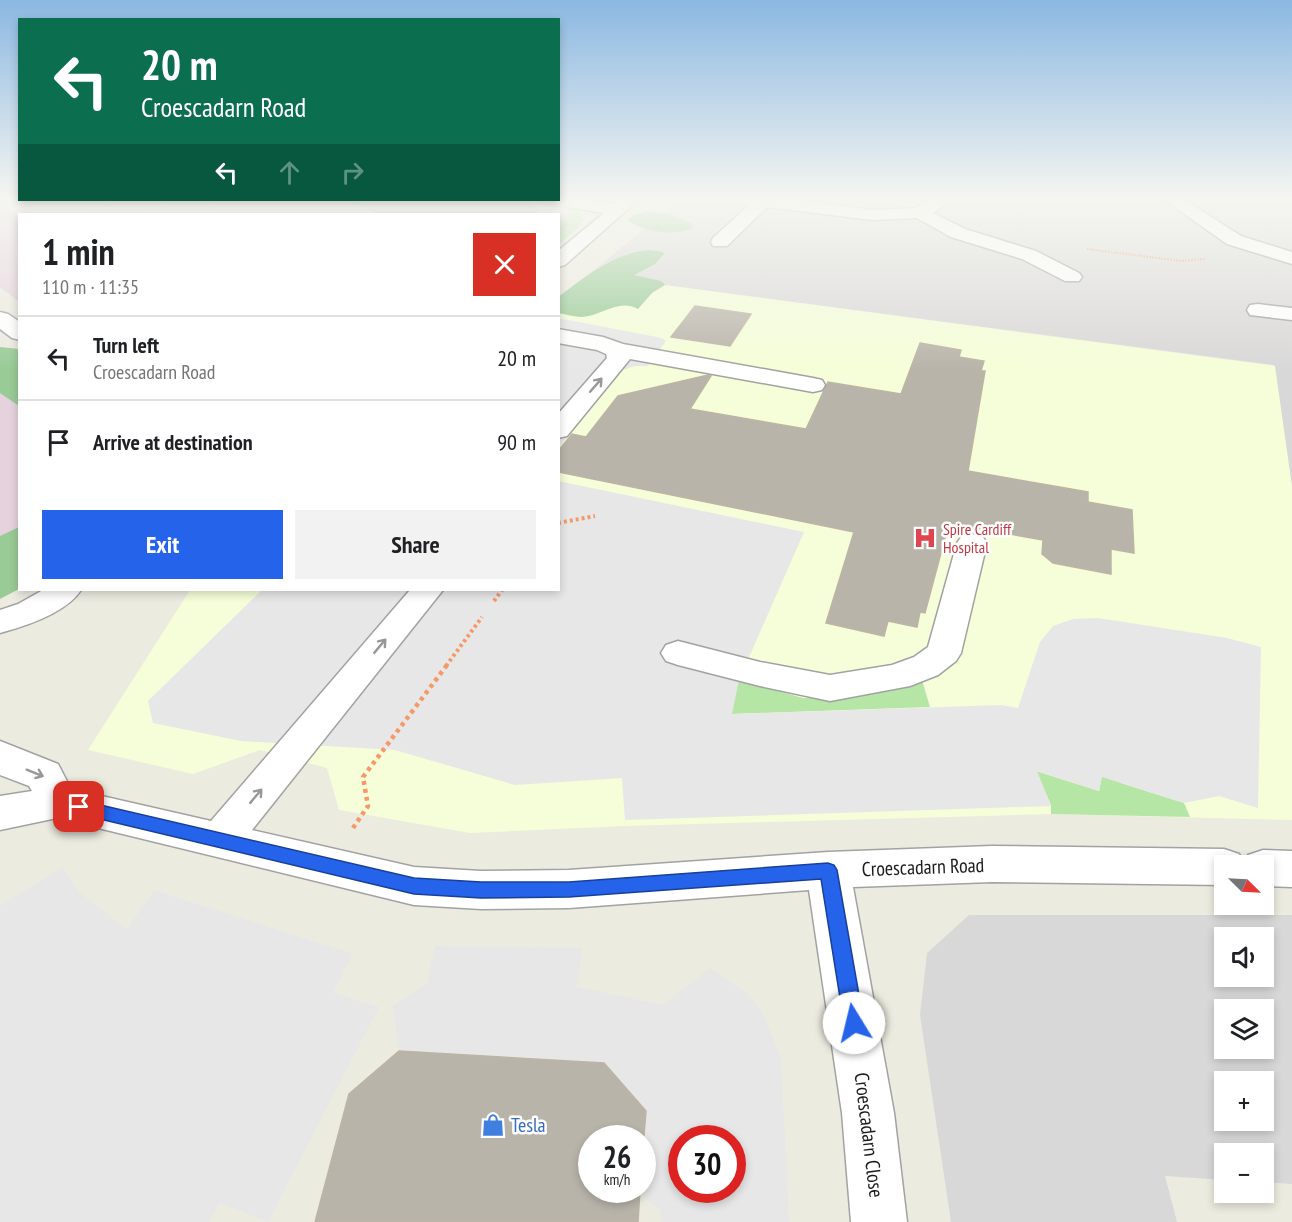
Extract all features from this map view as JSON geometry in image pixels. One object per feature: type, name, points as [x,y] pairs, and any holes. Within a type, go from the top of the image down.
[{"type":"street","points":[[1031,256],[1072,278]]},
{"type":"street","points":[[1257,310],[1292,314]]},
{"type":"street","points":[[0,319],[18,332]]},
{"type":"street","points":[[560,336],[603,344],[617,350],[813,385]]},
{"type":"street","points":[[560,428],[619,359],[617,350]]},
{"type":"street","points":[[678,653],[760,674],[830,688],[897,677],[916,670],[944,653],[972,543]]},
{"type":"street","points":[[0,646],[17,632],[15,617],[63,591]]},
{"type":"street","points":[[219,841],[426,591]]},
{"type":"street","points":[[0,756],[15,765],[44,775],[57,802]]},
{"type":"street","name":"Croescadarn Road","points":[[0,813],[57,802],[414,886],[481,890],[569,889],[828,870],[992,864],[1214,867]]},
{"type":"street","points":[[1274,868],[1292,869]]},
{"type":"street","name":"Croescadarn Close","points":[[828,870],[868,1113],[879,1222]]},
{"type":"path","points":[[1145,256],[1182,261],[1201,260],[1213,256]]},
{"type":"path","points":[[560,523],[595,516]]},
{"type":"path","points":[[494,601],[501,591]]},
{"type":"path","points":[[329,867],[368,806],[363,777],[482,617]]},
{"type":"shaded area","points":[[0,256],[18,256],[18,301],[0,287]]},
{"type":"shaded area","points":[[611,256],[1292,256],[1292,487],[1274,365],[588,275]]},
{"type":"shaded area","name":"Spire Cardiff Hospital","points":[[634,281],[1275,366],[1292,487],[1292,820],[1051,814],[625,826],[470,833],[339,810],[327,768],[260,750],[193,774],[88,750],[189,591],[560,591],[560,297]]},
{"type":"shaded area","points":[[560,318],[662,338],[666,341],[648,366],[635,366],[623,370],[560,446]]},
{"type":"shaded area","points":[[0,351],[18,365],[18,556],[0,565]]},
{"type":"shaded area","points":[[560,481],[804,532],[739,680],[732,714],[1002,705],[1018,708],[1040,642],[1053,626],[1073,619],[1098,618],[1227,638],[1261,647],[1258,808],[1219,796],[1184,803],[1102,777],[1099,791],[1037,771],[1051,806],[625,820],[622,778],[515,785],[395,750],[241,741],[153,723],[148,701],[261,591],[560,591]]},
{"type":"shaded area","points":[[62,867],[79,892],[127,929],[154,890],[353,954],[333,993],[379,1007],[268,1222],[219,1203],[209,1222],[0,1222],[0,906]]},
{"type":"shaded area","points":[[969,915],[1292,915],[1292,1184],[1274,1183],[1274,1143],[1214,1143],[1214,1179],[1165,1176],[1177,1222],[951,1222],[920,1015],[927,953]]},
{"type":"shaded area","points":[[435,946],[582,948],[577,987],[663,1005],[710,968],[747,993],[764,1015],[781,1058],[789,1222],[662,1222],[660,1210],[651,1203],[656,1203],[656,1125],[644,1125],[645,1111],[399,1051],[393,1006],[427,983]]},
{"type":"green space","points":[[623,256],[662,256],[655,264],[634,275],[661,281],[665,285],[652,293],[638,309],[624,305],[617,306],[582,317],[560,313],[560,296]]},
{"type":"green space","points":[[0,347],[18,349],[18,405],[0,393]]},
{"type":"green space","points":[[18,527],[18,590],[0,599],[0,536]]},
{"type":"green space","points":[[714,673],[803,698],[830,698],[922,680],[930,707],[732,714],[680,700]]},
{"type":"green space","points":[[1109,737],[1121,783],[1184,803],[1190,817],[1051,814],[1051,805],[1036,771],[1099,791]]},
{"type":"building","points":[[695,306],[751,314],[730,346],[671,337]]},
{"type":"building","points":[[920,343],[961,350],[959,357],[984,361],[981,371],[985,371],[968,471],[1088,492],[1088,502],[1132,510],[1134,553],[1111,549],[1111,574],[1053,563],[1042,554],[1043,540],[949,523],[925,613],[920,612],[917,627],[888,621],[884,636],[826,623],[854,532],[560,472],[560,449],[572,434],[586,437],[618,396],[708,375],[711,376],[690,409],[806,429],[828,382],[901,394]]},
{"type":"building","name":"Tesla","points":[[399,1051],[604,1063],[646,1111],[645,1125],[578,1125],[578,1203],[639,1203],[638,1222],[315,1222],[349,1094]]},
{"type":"place","name":"Spire Cardiff Hospital","points":[[925,538]]},
{"type":"place","name":"Tesla","points":[[493,1125]]},
{"type":"route","points":[[79,807],[414,886],[481,890],[569,889],[828,870],[854,1023]]}]
